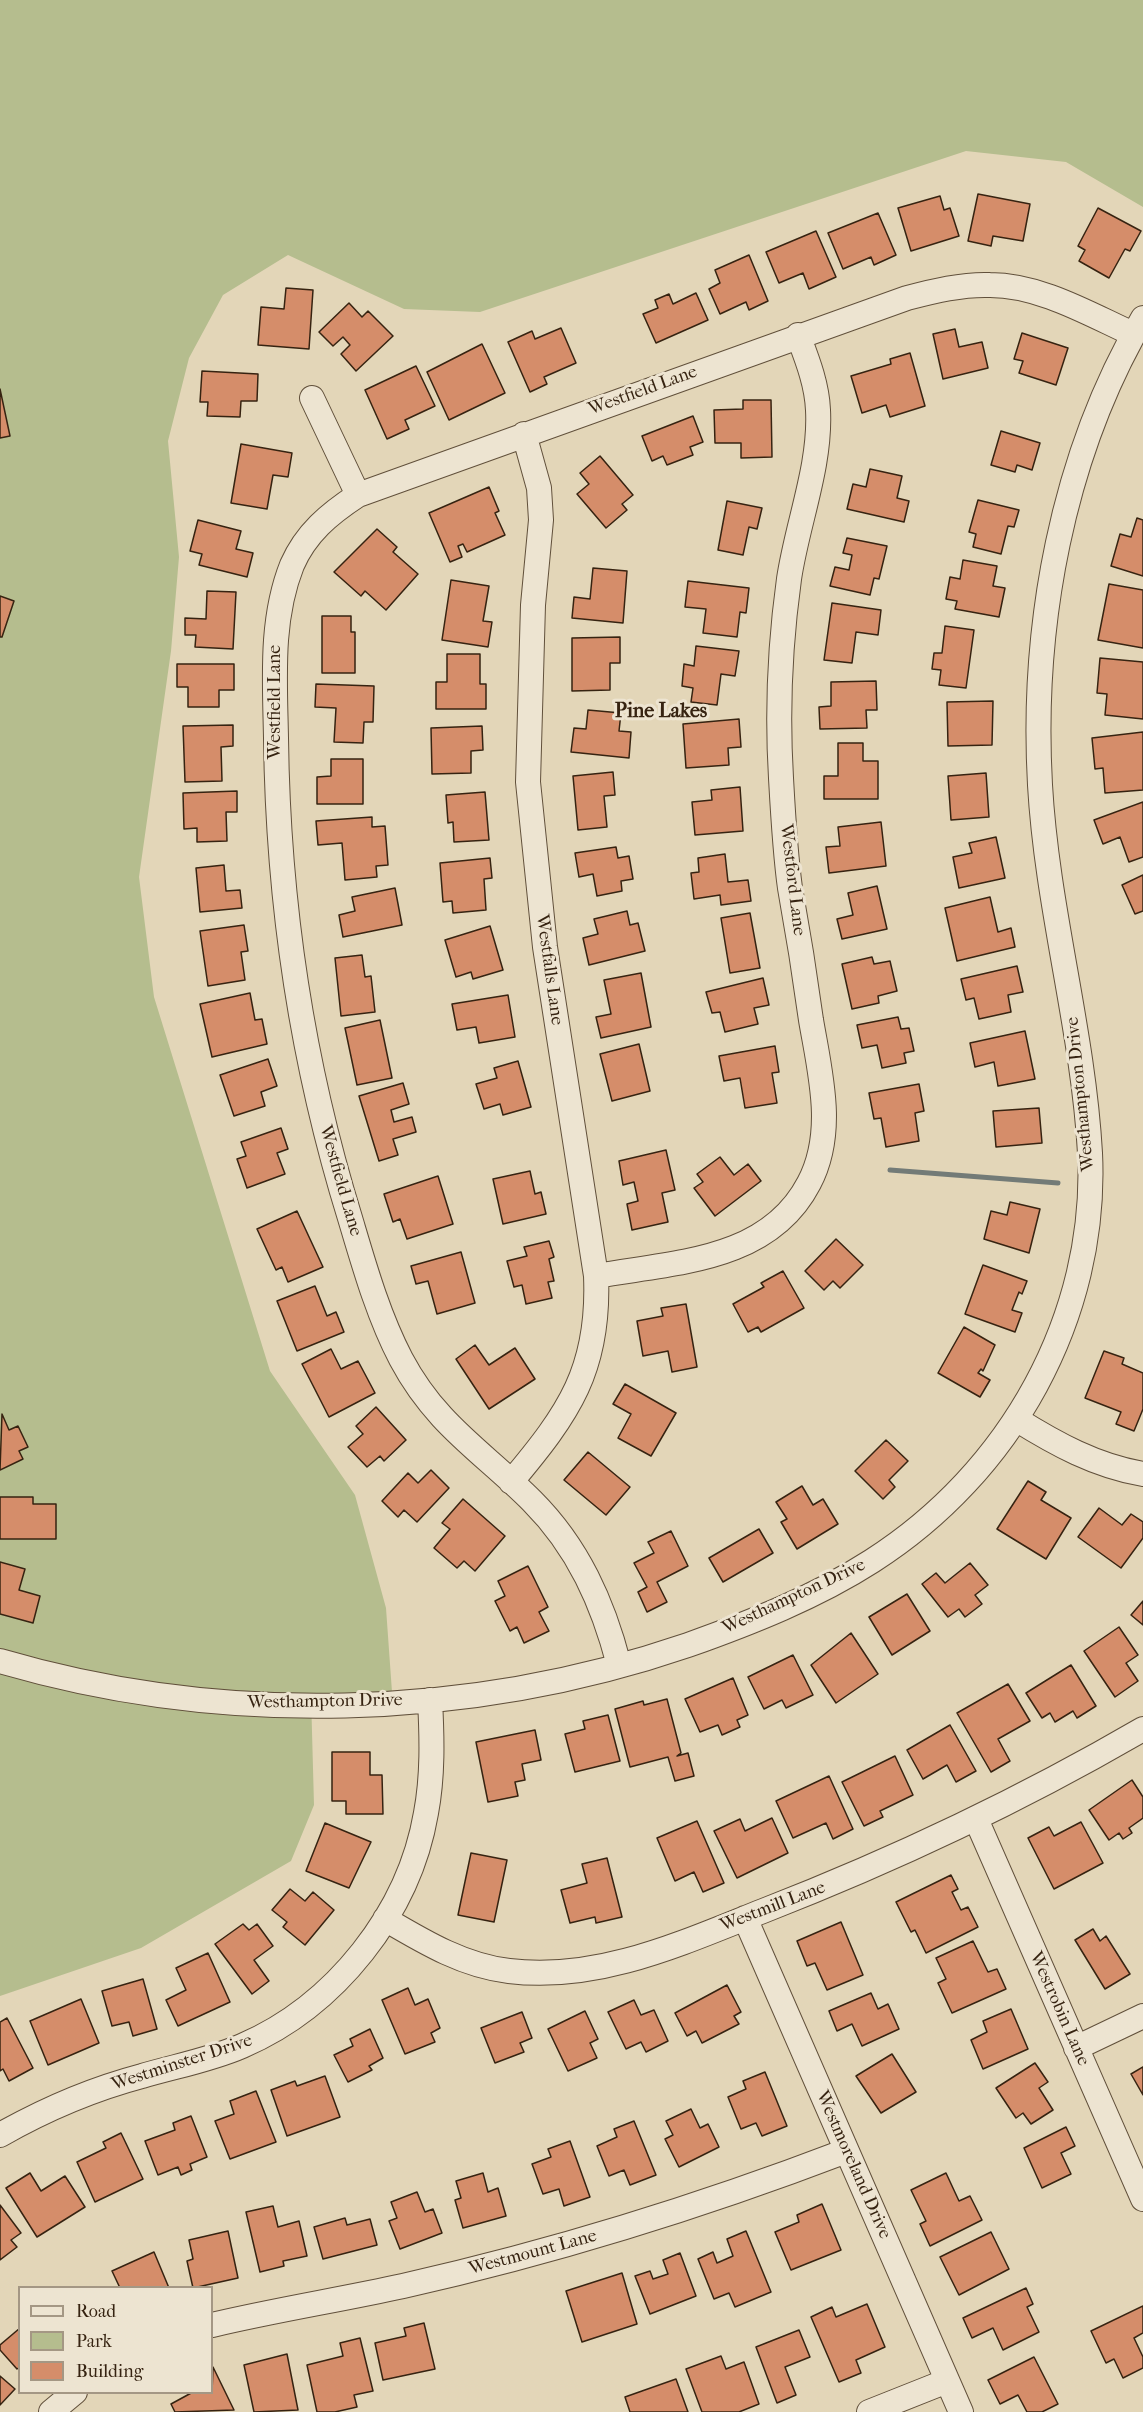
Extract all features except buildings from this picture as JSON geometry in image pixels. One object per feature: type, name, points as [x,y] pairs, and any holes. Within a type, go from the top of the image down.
[{"type":"street","name":"Westfield Lane","points":[[619,1665],[605,1616],[586,1572],[551,1522],[511,1482],[444,1422],[415,1382],[390,1336],[337,1178],[301,1018],[282,887],[278,832],[275,672],[279,615],[287,580],[301,547],[320,523],[358,495],[798,335],[907,298],[967,286],[991,285],[1042,295],[1138,326]]},
{"type":"street","name":"Westhampton Drive","points":[[0,1661],[110,1687],[219,1702],[324,1705],[430,1700],[534,1685],[619,1665],[695,1642],[760,1617],[870,1562],[945,1504],[984,1463],[1016,1419],[1044,1368],[1072,1300],[1083,1258],[1090,1186],[1088,1129],[1080,1064],[1045,846],[1038,736],[1042,648],[1048,597],[1069,500],[1092,428],[1138,326]]},
{"type":"street","name":"Westford Lane","points":[[596,1276],[718,1255],[763,1235],[783,1220],[796,1203],[810,1182],[819,1159],[824,1104],[790,884],[779,743],[787,599],[818,430],[814,385],[798,335]]},
{"type":"street","points":[[312,398],[358,495]]},
{"type":"street","name":"Westfalls Lane","points":[[511,1482],[562,1417],[585,1369],[596,1323],[596,1276],[545,947],[530,803],[528,735],[533,605],[541,520],[539,488],[524,434]]},
{"type":"street","points":[[1016,1419],[1081,1455],[1114,1468],[1143,1474]]},
{"type":"street","name":"Westminster Drive","points":[[0,2135],[90,2093],[224,2053],[278,2027],[326,1992],[354,1962],[385,1919],[408,1874],[426,1814],[431,1764],[430,1700]]},
{"type":"street","name":"Westmill Lane","points":[[385,1919],[431,1946],[476,1964],[508,1971],[570,1972],[616,1964],[745,1918],[847,1877],[976,1819],[1143,1729]]},
{"type":"street","name":"Westrobin Lane","points":[[976,1819],[1143,2199]]},
{"type":"street","name":"Westmoreland Drive","points":[[745,1918],[961,2412]]},
{"type":"street","points":[[1076,2048],[1143,2016]]},
{"type":"street","name":"Westmount Lane","points":[[213,2325],[403,2286],[575,2242],[727,2195],[846,2151]]},
{"type":"street","points":[[868,2412],[948,2381]]},
{"type":"street","points":[[51,2412],[73,2394]]},
{"type":"green space","points":[[0,0],[1143,0],[1143,207],[1066,162],[966,151],[480,312],[404,309],[288,255],[223,295],[189,358],[168,441],[179,557],[171,651],[139,877],[154,997],[270,1371],[355,1495],[386,1608],[392,1692],[311,1695],[314,1805],[291,1861],[141,1948],[0,1996]]},
{"type":"waterway","points":[[890,1170],[1058,1183]]},
{"type":"district","name":"Pine Lakes","points":[[661,712]]}]
